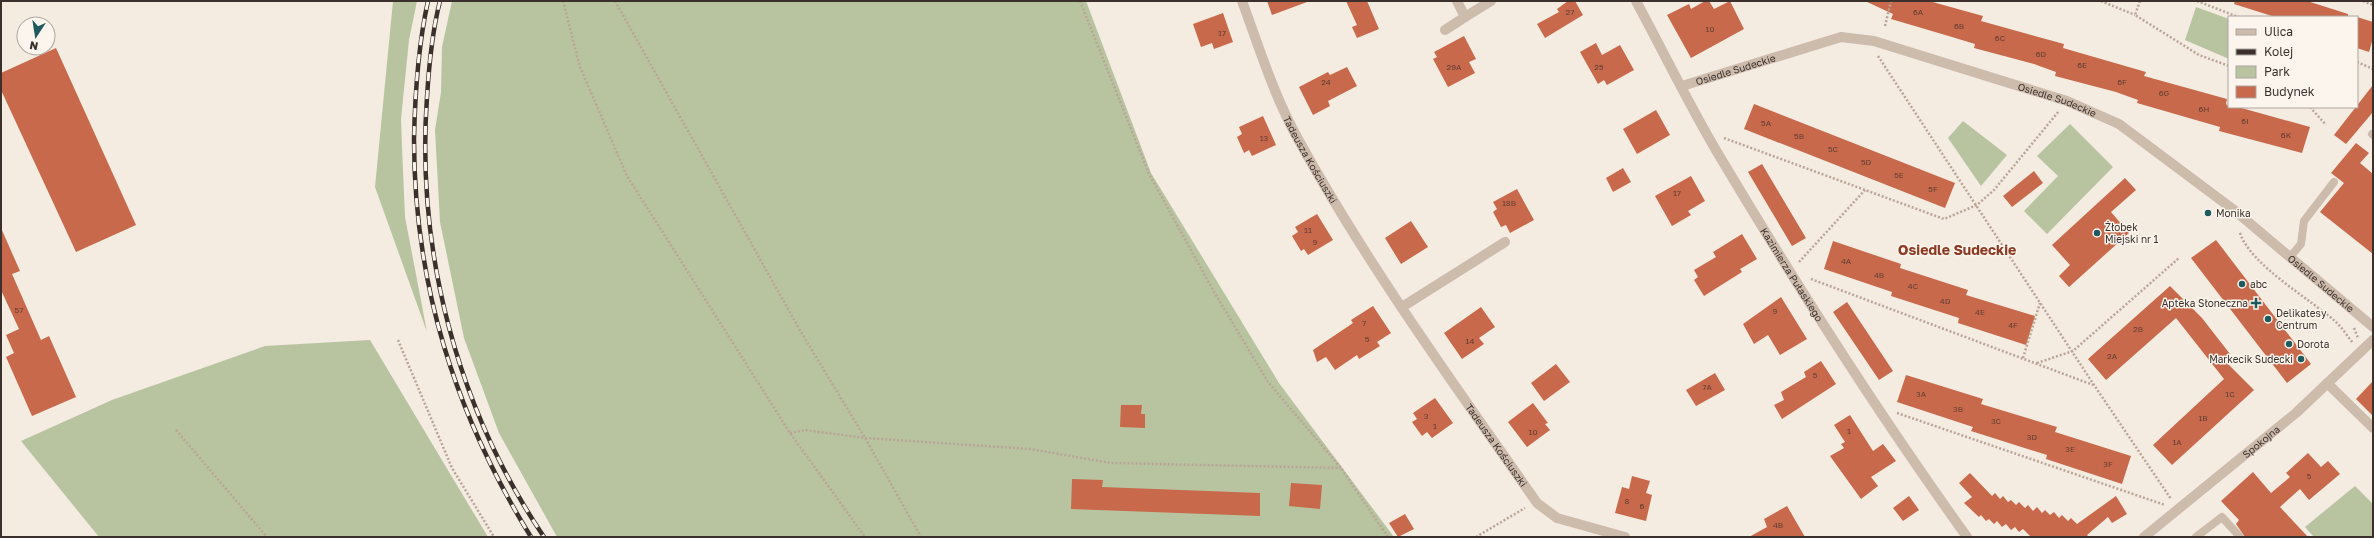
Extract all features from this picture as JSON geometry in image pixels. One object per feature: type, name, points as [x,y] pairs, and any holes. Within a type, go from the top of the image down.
[{"type":"street","name":"Tadeusza Kościuszki","points":[[1242,1],[1276,91],[1297,138],[1402,307],[1537,503],[1557,518],[1625,537]]},
{"type":"street","points":[[1457,1],[1465,17]]},
{"type":"street","points":[[1445,30],[1491,1]]},
{"type":"street","name":"Kazimierza Pułaskiego","points":[[1636,1],[1706,132],[1790,272],[1878,406],[1967,537]]},
{"type":"street","name":"Osiedle Sudeckie","points":[[1682,86],[1841,37],[1874,42],[2067,101],[2119,124],[2207,189],[2373,327]]},
{"type":"street","points":[[1402,307],[1505,242]]},
{"type":"street","name":"Spokojna","points":[[2144,537],[2296,413],[2373,340]]},
{"type":"street","points":[[2327,383],[2373,428]]},
{"type":"lane","points":[[2290,257],[2301,244],[2304,221],[2334,182]]},
{"type":"lane","points":[[2196,537],[2222,517],[2240,537]]},
{"type":"path","points":[[563,1],[580,67],[627,176],[790,434],[865,537]]},
{"type":"path","points":[[615,1],[800,332],[865,438],[921,537]]},
{"type":"path","points":[[1080,1],[1149,174],[1213,290],[1268,382],[1341,468],[1388,537]]},
{"type":"path","points":[[1885,26],[1891,1]]},
{"type":"path","points":[[2101,1],[2135,15],[2199,55],[2228,66]]},
{"type":"path","points":[[2135,15],[2140,1]]},
{"type":"path","points":[[2197,1],[2235,16]]},
{"type":"path","points":[[2363,1],[2373,5]]},
{"type":"path","points":[[1874,42],[1874,49],[2094,385],[2178,509]]},
{"type":"path","points":[[2358,62],[2373,69]]},
{"type":"path","points":[[1706,132],[1944,219],[1976,205],[1994,190],[2067,101]]},
{"type":"path","points":[[2311,108],[2326,126]]},
{"type":"path","points":[[1864,190],[1790,272],[2094,385]]},
{"type":"path","points":[[2239,228],[2243,239],[2260,261],[2338,324],[2360,352]]},
{"type":"path","points":[[2037,363],[2073,351],[2179,258]]},
{"type":"path","points":[[2023,358],[2040,303]]},
{"type":"path","points":[[398,340],[452,468],[494,537]]},
{"type":"path","points":[[1878,406],[2178,509]]},
{"type":"path","points":[[176,430],[267,537]]},
{"type":"path","points":[[790,434],[805,430],[865,438],[1030,450],[1111,463],[1341,468]]},
{"type":"path","points":[[1476,537],[1522,509],[1537,503]]},
{"type":"green space","points":[[393,1],[417,1],[409,40],[401,119],[405,217],[427,332],[375,187]]},
{"type":"green space","points":[[452,1],[1086,1],[1151,173],[1279,383],[1394,537],[557,537],[499,433],[464,338],[440,222],[435,130],[441,92],[442,47]]},
{"type":"green space","points":[[2196,7],[2228,19],[2228,59],[2185,40]]},
{"type":"green space","points":[[1963,121],[2007,155],[1981,186],[1948,138]]},
{"type":"green space","points":[[2070,124],[2113,167],[2047,234],[2024,211],[2058,176],[2037,156]]},
{"type":"green space","points":[[370,340],[488,537],[99,537],[21,441],[112,400],[265,346]]},
{"type":"green space","points":[[2355,486],[2373,504],[2373,537],[2314,537],[2305,527]]},
{"type":"building","points":[[1267,1],[1307,1],[1307,2],[1272,15]]},
{"type":"building","points":[[1346,1],[1367,1],[1379,29],[1357,38],[1352,27],[1357,25]]},
{"type":"building","points":[[1568,1],[1575,1],[1583,15],[1545,38],[1537,24],[1559,12],[1557,9]]},
{"type":"building","points":[[1705,1],[1709,1],[1714,9],[1730,1],[1744,29],[1691,58],[1667,15],[1689,4],[1691,9]]},
{"type":"building","points":[[1865,1],[1929,1],[1983,16],[1981,21],[2064,44],[2063,48],[2146,72],[2144,76],[2227,99],[2226,104],[2228,108],[2242,108],[2310,127],[2302,153],[2219,131],[2220,127],[2137,103],[2138,100],[2116,92],[2055,76],[2056,72],[2034,64],[1974,48],[1975,44],[1891,19],[1893,14]]},
{"type":"building","points":[[2235,1],[2307,1],[2348,14],[2348,16],[2272,16],[2234,4]]},
{"type":"building","points":[[1223,13],[1233,42],[1214,49],[1212,43],[1201,47],[1193,24]]},
{"type":"building","points":[[2358,17],[2373,22],[2373,38],[2369,52],[2358,48]]},
{"type":"building","points":[[1464,36],[1476,59],[1469,62],[1475,73],[1448,87],[1433,59],[1437,57],[1434,52]]},
{"type":"building","points":[[1596,43],[1602,55],[1620,45],[1634,70],[1607,85],[1604,80],[1598,84],[1580,52]]},
{"type":"building","points":[[56,48],[136,225],[76,252],[1,90],[1,73],[38,56],[56,56]]},
{"type":"building","points":[[1347,67],[1357,86],[1328,101],[1330,106],[1313,115],[1299,87],[1328,72],[1330,75]]},
{"type":"building","points":[[2373,85],[2373,112],[2346,144],[2334,135],[2355,108],[2358,108],[2358,104]]},
{"type":"building","points":[[1754,104],[1955,183],[1945,208],[1744,129]]},
{"type":"building","points":[[1656,110],[1670,135],[1637,154],[1623,129]]},
{"type":"building","points":[[1263,116],[1276,145],[1252,156],[1249,150],[1244,153],[1237,137],[1242,134],[1239,127]]},
{"type":"building","points":[[2356,143],[2369,153],[2360,163],[2373,174],[2373,254],[2320,212],[2344,183],[2331,173]]},
{"type":"building","points":[[1762,164],[1806,238],[1792,246],[1748,172]]},
{"type":"building","points":[[1623,168],[1631,182],[1613,192],[1606,178]]},
{"type":"building","points":[[2034,171],[2043,183],[2012,207],[2003,196]]},
{"type":"building","points":[[1691,176],[1705,201],[1688,211],[1691,215],[1672,226],[1655,196]]},
{"type":"building","name":"Żłobek Miejski nr 1","points":[[2125,178],[2136,190],[2111,212],[2129,233],[2069,287],[2059,276],[2070,265],[2052,245]]},
{"type":"building","points":[[1517,189],[1534,220],[1510,233],[1506,225],[1501,227],[1493,212],[1497,209],[1493,202]]},
{"type":"building","points":[[1317,214],[1333,240],[1308,255],[1304,249],[1301,251],[1292,236],[1298,232],[1295,227]]},
{"type":"building","points":[[1411,221],[1428,247],[1401,264],[1385,238]]},
{"type":"building","points":[[1,228],[20,271],[12,274],[41,340],[49,336],[76,397],[32,416],[6,357],[14,353],[6,335],[19,329],[1,290]]},
{"type":"building","points":[[1742,234],[1757,259],[1740,269],[1742,272],[1704,296],[1694,280],[1698,277],[1694,270],[1716,257],[1713,252]]},
{"type":"building","points":[[2216,240],[2311,364],[2287,383],[2191,258]]},
{"type":"building","points":[[1833,241],[1901,264],[1900,268],[1968,290],[1966,295],[2035,316],[2026,345],[1958,323],[1959,318],[1891,296],[1892,292],[1824,269]]},
{"type":"building","points":[[2170,286],[2202,318],[2230,354],[2223,359],[2254,390],[2172,465],[2153,445],[2224,379],[2176,318],[2106,380],[2088,359]]},
{"type":"building","points":[[1781,297],[1807,339],[1780,355],[1768,335],[1754,344],[1743,324]]},
{"type":"building","points":[[1847,302],[1893,371],[1879,380],[1833,312]]},
{"type":"building","points":[[1373,306],[1391,333],[1377,342],[1380,346],[1359,359],[1357,355],[1335,370],[1326,357],[1317,362],[1313,350],[1353,323],[1351,320]]},
{"type":"building","points":[[1481,307],[1495,327],[1479,338],[1484,344],[1462,359],[1444,333]]},
{"type":"building","points":[[1821,361],[1836,384],[1782,419],[1774,405],[1784,400],[1781,392],[1806,377],[1804,372]]},
{"type":"building","points":[[1556,364],[1570,382],[1544,401],[1531,383]]},
{"type":"building","points":[[1715,373],[1725,390],[1696,406],[1686,390]]},
{"type":"building","points":[[1906,375],[1983,399],[1981,404],[2057,427],[2055,432],[2131,456],[2122,484],[2046,459],[2047,455],[1971,431],[1973,427],[1897,402]]},
{"type":"building","points":[[2373,381],[2373,416],[2356,399]]},
{"type":"building","points":[[1435,398],[1453,423],[1432,438],[1427,432],[1422,436],[1412,422],[1417,419],[1413,413]]},
{"type":"building","points":[[1533,403],[1548,423],[1545,424],[1550,430],[1527,447],[1508,422]]},
{"type":"building","points":[[1121,405],[1142,405],[1141,414],[1145,414],[1145,428],[1120,427]]},
{"type":"building","points":[[1850,415],[1873,451],[1883,444],[1896,461],[1871,477],[1878,486],[1861,499],[1830,456],[1844,448],[1841,444],[1845,442],[1834,425]]},
{"type":"building","points":[[2308,453],[2321,467],[2328,461],[2340,474],[2309,500],[2300,489],[2280,507],[2308,537],[2245,537],[2236,524],[2239,520],[2221,501],[2253,472],[2271,493],[2290,477],[2286,473]]},
{"type":"building","points":[[1970,473],[1992,496],[1995,493],[2000,499],[2003,496],[2008,502],[2011,500],[2016,505],[2019,502],[2025,508],[2028,505],[2033,511],[2037,507],[2042,513],[2045,510],[2050,515],[2054,512],[2059,518],[2062,515],[2068,521],[2071,518],[2077,524],[2116,496],[2127,514],[2112,523],[2108,517],[2087,535],[2089,537],[2031,537],[2023,529],[2019,532],[2015,527],[2011,530],[2006,524],[2002,527],[1997,521],[1994,524],[1989,519],[1986,521],[1981,515],[1979,517],[1964,503],[1972,497],[1959,483]]},
{"type":"building","points":[[1632,476],[1650,481],[1646,493],[1652,495],[1646,521],[1615,513],[1622,487],[1629,489]]},
{"type":"building","points":[[1072,479],[1103,480],[1102,487],[1260,493],[1260,516],[1071,509]]},
{"type":"building","points":[[1291,483],[1322,485],[1320,509],[1289,506]]},
{"type":"building","points":[[1909,496],[1919,510],[1903,521],[1893,508]]},
{"type":"building","points":[[1787,506],[1805,537],[1749,537],[1767,527],[1764,519]]},
{"type":"building","points":[[1405,514],[1414,529],[1398,537],[1389,523]]},
{"type":"railway","points":[[428,1],[418,70],[414,139],[416,193],[422,245],[431,296],[444,346],[461,395],[481,443],[504,491],[531,537]]},
{"type":"railway","points":[[440,1],[430,61],[425,155],[428,213],[436,270],[449,326],[466,382],[487,435],[514,487],[544,537]]},
{"type":"place","name":"Monika","points":[[2208,213]]},
{"type":"place","name":"Żłobek Miejski nr 1","points":[[2097,233]]},
{"type":"place","name":"abc","points":[[2242,284]]},
{"type":"place","name":"Apteka Słoneczna","points":[[2256,303]]},
{"type":"place","name":"Delikatesy Centrum","points":[[2268,319]]},
{"type":"place","name":"Dorota","points":[[2289,344]]},
{"type":"place","name":"Markecik Sudecki","points":[[2301,359]]},
{"type":"district","name":"Osiedle Sudeckie","points":[[1957,250]]}]
